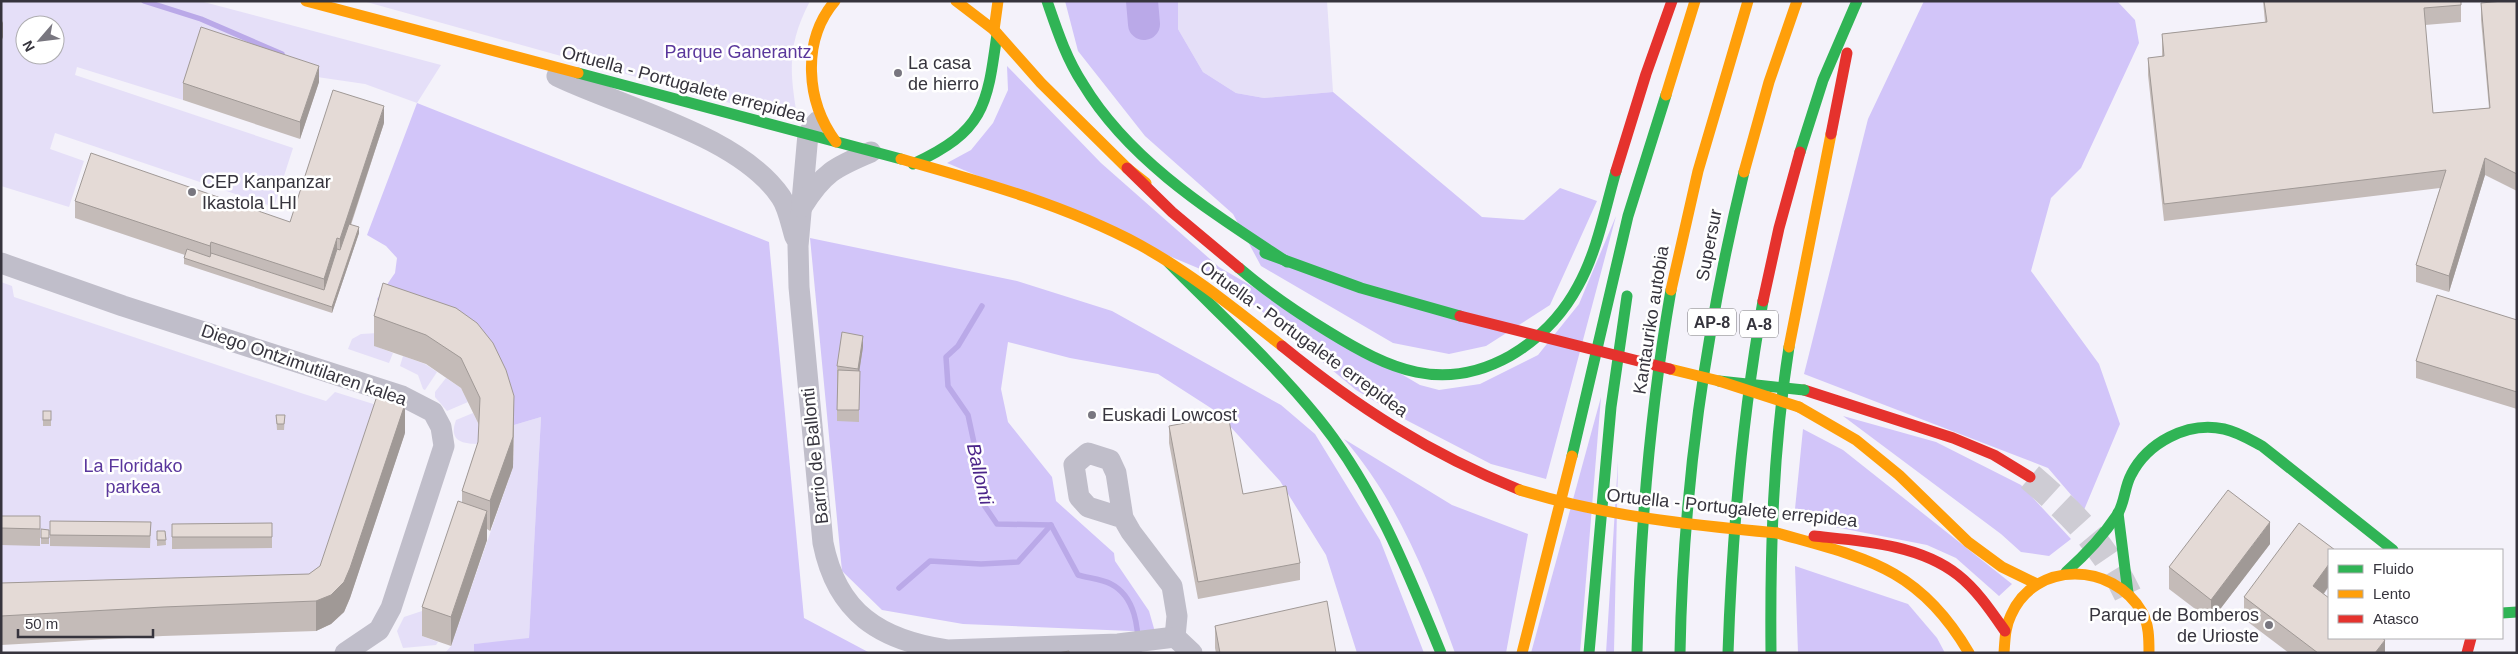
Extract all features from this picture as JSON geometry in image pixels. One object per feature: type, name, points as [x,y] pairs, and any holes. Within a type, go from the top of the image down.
[{"type":"main road","name":"Ortuella - Portugalete errepidea","points":[[306,1],[515,58],[814,126],[836,142],[1051,205],[1109,230],[1168,262],[1233,306],[1353,402],[1438,455],[1520,490],[1552,501],[1613,515],[1792,536],[1863,540],[1927,558],[1957,574],[1972,588],[2005,631]]},
{"type":"main road","points":[[956,1],[996,32],[1041,83],[1177,218],[1233,265],[1285,304],[1362,353],[1392,366],[1428,374],[1458,374],[1486,367],[1512,356],[1541,336],[1559,316],[1578,286],[1593,247],[1655,44],[1672,1]]},
{"type":"main road","points":[[913,164],[954,144],[968,133],[980,114],[991,81],[998,1]]},
{"type":"main road","points":[[1047,1],[1053,28],[1074,72],[1102,114],[1138,152],[1184,192],[1287,262]]},
{"type":"main road","points":[[1522,653],[1543,562],[1585,404],[1628,216],[1695,1]]},
{"type":"main road","name":"Kantauriko autobia","points":[[1637,653],[1638,594],[1644,504],[1661,351],[1684,228],[1721,88],[1748,1]]},
{"type":"main road","name":"Supersur","points":[[1680,653],[1680,593],[1694,429],[1727,236],[1765,92],[1797,1]]},
{"type":"main road","points":[[833,2],[818,29],[811,54],[814,126],[836,142]]},
{"type":"main road","points":[[1771,653],[1770,580],[1778,427],[1795,307],[1833,132],[1856,4]]},
{"type":"main road","name":"A-8","points":[[1728,653],[1729,576],[1739,450],[1763,302],[1792,180],[1819,91],[1856,4]]},
{"type":"main road","points":[[1640,220],[1660,115]]},
{"type":"main road","points":[[1127,168],[1200,219]]},
{"type":"main road","points":[[1221,232],[1287,262],[1390,298],[1719,382],[1799,407],[1856,440],[1899,474],[1968,542],[2002,567],[2037,584]]},
{"type":"main road","points":[[1168,262],[1285,381],[1319,419],[1356,474],[1399,550],[1441,653]]},
{"type":"main road","points":[[1590,653],[1611,407],[1629,288]]},
{"type":"main road","points":[[1719,382],[1804,390],[1953,438],[1994,455],[2030,477]]},
{"type":"main road","points":[[2004,653],[2005,631],[2012,612],[2022,596],[2037,584],[2066,572],[2085,555],[2118,513],[2130,476],[2146,454],[2158,442],[2171,435],[2195,428],[2219,428],[2238,433],[2262,446],[2392,549]]},
{"type":"main road","points":[[2118,513],[2128,593]]},
{"type":"main road","points":[[1792,536],[1860,557],[1888,570],[1918,590],[1942,614],[1969,653]]},
{"type":"main road","points":[[2066,572],[2083,572],[2101,576],[2115,582],[2128,593],[2142,612],[2149,633],[2149,653]]},
{"type":"main road","points":[[2463,639],[2467,652]]},
{"type":"main road","points":[[2467,652],[2472,639]]},
{"type":"street","points":[[515,58],[584,89],[700,135],[756,169],[782,198],[798,246]]},
{"type":"street","name":"Barrio de Ballonti","points":[[814,126],[801,209],[798,246],[802,329],[823,543],[828,567],[844,598],[857,612],[889,635],[930,650],[1113,648],[1175,637]]},
{"type":"street","points":[[801,209],[816,184],[833,169],[871,152]]},
{"type":"street","name":"Diego Ontzimutilaren kalea","points":[[1,263],[123,306],[360,381],[402,396],[433,412],[441,427],[444,446],[391,608],[379,630],[345,653]]},
{"type":"street","points":[[1123,518],[1131,532],[1172,586],[1177,616],[1175,637],[1192,653]]},
{"type":"green space","points":[[1,1],[200,1],[441,65],[417,103],[365,84],[317,77],[201,44],[183,100],[77,67],[75,75],[293,148],[274,207],[55,133],[50,149],[84,161],[69,207],[1,186]]},
{"type":"green space","name":"Parque Ganerantz","points":[[363,1],[810,1],[797,32],[792,60],[793,89],[798,122]]},
{"type":"green space","points":[[1178,1],[1327,1],[1333,92],[1264,98],[1236,93],[1203,72],[1178,29]]},
{"type":"green space","name":"La Floridako parkea","points":[[1,282],[12,286],[14,297],[304,394],[326,401],[335,392],[383,407],[326,582],[1,612]]},
{"type":"green space","points":[[378,333],[375,346],[393,353],[389,363],[348,349],[352,339],[361,334]]},
{"type":"green space","points":[[403,356],[425,364],[437,372],[425,390],[418,375],[400,366]]},
{"type":"green space","points":[[446,378],[461,388],[468,402],[447,411],[435,397],[435,392]]},
{"type":"green space","points":[[473,413],[480,427],[480,444],[463,442],[454,433],[456,420]]},
{"type":"green space","points":[[541,417],[529,639],[475,644],[474,653],[445,653],[451,646],[513,467],[514,425]]},
{"type":"green space","points":[[422,611],[422,636],[438,642],[436,645],[403,648],[397,631],[404,617]]},
{"type":"shaded area","points":[[1065,1],[1178,1],[1178,29],[1203,72],[1236,93],[1264,98],[1333,92],[1482,217],[1524,220],[1560,188],[1597,201],[1550,305],[1486,346],[1449,354],[1393,343],[1261,266],[1233,214],[1145,136],[1078,51]]},
{"type":"shaded area","points":[[1924,1],[2117,1],[2135,20],[2139,43],[2081,168],[2051,198],[2031,271],[2099,364],[2120,424],[2084,510],[2048,468],[1804,374],[1868,119]]},
{"type":"shaded area","points":[[1007,66],[1101,163],[1219,267],[1420,385],[1439,390],[1480,384],[1538,355],[1579,304],[1616,216],[1546,479],[1491,464],[1408,421],[1356,390],[1258,308],[1205,271],[947,163],[971,150],[993,123],[1008,90]]},
{"type":"shaded area","points":[[417,103],[769,242],[804,618],[870,653],[474,653],[474,644],[529,638],[541,417],[514,425],[506,399],[383,313],[377,299],[395,273],[397,258],[386,246],[367,235]]},
{"type":"shaded area","points":[[810,238],[1017,281],[1112,311],[1281,405],[1315,434],[1380,540],[1424,653],[1357,653],[1326,555],[1280,481],[1217,412],[1158,374],[1070,358],[1008,342],[1001,389],[1008,422],[1052,477],[1056,501],[1114,553],[1115,561],[1149,611],[1155,632],[963,624],[882,610],[842,571]]},
{"type":"shaded area","points":[[1601,397],[1580,653],[1531,653]]},
{"type":"shaded area","points":[[1843,416],[1936,442],[2021,485],[2071,539],[2049,556],[2021,552],[2001,534]]},
{"type":"shaded area","points":[[1803,429],[1843,450],[2012,584],[1999,596],[1956,558],[1927,545],[1794,519]]},
{"type":"shaded area","points":[[1344,439],[1452,505],[1528,534],[1506,653],[1455,653],[1422,568],[1395,514],[1363,463]]},
{"type":"shaded area","points":[[1618,461],[1614,653],[1606,653]]},
{"type":"shaded area","points":[[1795,566],[1908,604],[1937,638],[1945,653],[1798,653]]},
{"type":"building","points":[[2264,1],[2461,1],[2461,5],[2424,8],[2433,113],[2490,108],[2481,3],[2517,1],[2517,174],[2485,158],[2449,276],[2416,265],[2446,170],[2164,204],[2148,58],[2164,56],[2162,34],[2267,22]]},
{"type":"building","points":[[201,27],[319,66],[300,122],[183,83]]},
{"type":"building","points":[[333,90],[384,106],[340,239],[337,238],[324,279],[211,242],[210,246],[75,201],[91,153],[290,222]]},
{"type":"building","points":[[349,224],[359,227],[332,307],[184,258],[187,249],[210,257],[211,253],[324,290],[337,249],[340,250]]},
{"type":"building","points":[[383,283],[456,308],[477,323],[493,343],[506,370],[514,396],[513,437],[490,501],[462,491],[478,442],[480,398],[461,358],[426,335],[374,316]]},
{"type":"building","points":[[2437,295],[2517,320],[2517,392],[2416,361]]},
{"type":"building","points":[[842,332],[863,336],[858,369],[837,366]]},
{"type":"building","points":[[838,370],[860,371],[859,410],[837,410]]},
{"type":"building","points":[[378,393],[405,404],[350,568],[344,582],[331,595],[316,601],[1,616],[1,583],[309,574],[320,566]]},
{"type":"building","points":[[43,411],[51,411],[51,420],[43,420]]},
{"type":"building","points":[[276,415],[285,415],[284,424],[277,424]]},
{"type":"building","points":[[1228,415],[1243,494],[1286,486],[1300,563],[1198,582],[1169,426]]},
{"type":"building","points":[[2228,490],[2270,522],[2211,600],[2169,567]]},
{"type":"building","points":[[458,501],[487,511],[451,617],[422,607]]},
{"type":"building","points":[[1,516],[40,516],[40,529],[1,528]]},
{"type":"building","points":[[50,521],[151,522],[150,536],[50,535]]},
{"type":"building","points":[[272,523],[272,537],[172,537],[172,524]]},
{"type":"building","points":[[2299,523],[2334,549],[2328,549],[2328,565],[2313,586],[2328,597],[2328,639],[2385,640],[2375,653],[2318,653],[2244,597]]},
{"type":"building","points":[[41,529],[49,530],[49,538],[41,538]]},
{"type":"building","points":[[157,531],[165,531],[166,540],[157,540]]},
{"type":"building","points":[[1327,601],[1336,653],[1220,653],[1215,626]]},
{"type":"waterway","points":[[144,1],[201,19],[282,54]]},
{"type":"waterway","name":"Ballonti","points":[[1142,1],[1144,24]]},
{"type":"waterway","name":"Ballonti","points":[[982,306],[958,346],[946,357],[948,386],[968,415],[982,480],[984,505],[997,524],[1051,525],[1078,575],[1107,582],[1126,597],[1134,614],[1139,653]]},
{"type":"waterway","points":[[899,588],[930,561],[981,564],[1018,562],[1051,525]]},
{"type":"tunnel","points":[[2030,477],[2073,516],[2085,530],[2109,561],[2128,595]]},
{"type":"traffic: fast","points":[[1047,1],[1062,44],[1077,74],[1102,112],[1124,138],[1149,162],[1202,205],[1287,262]]},
{"type":"traffic: fast","points":[[1800,152],[1823,80],[1857,1]]},
{"type":"traffic: fast","points":[[913,164],[955,140],[968,128],[978,114],[985,99],[990,80],[997,34]]},
{"type":"traffic: fast","points":[[578,73],[901,159]]},
{"type":"traffic: fast","points":[[1572,456],[1628,216],[1666,95]]},
{"type":"traffic: fast","points":[[1239,268],[1272,294],[1317,325],[1373,357],[1395,366],[1416,372],[1439,375],[1461,373],[1485,367],[1510,356],[1531,342],[1549,326],[1572,297],[1585,273],[1595,245],[1616,171]]},
{"type":"traffic: fast","points":[[1680,653],[1682,591],[1691,471],[1707,352],[1730,232],[1744,172]]},
{"type":"traffic: fast","points":[[1265,253],[1361,288],[1460,316]]},
{"type":"traffic: fast","points":[[1168,262],[1283,377],[1338,445],[1373,501],[1388,531],[1441,653]]},
{"type":"traffic: fast","points":[[1637,653],[1647,471],[1657,380],[1671,290]]},
{"type":"traffic: fast","points":[[1589,653],[1611,407],[1627,296]]},
{"type":"traffic: fast","points":[[1728,653],[1732,564],[1739,476],[1749,389],[1763,301]]},
{"type":"traffic: fast","points":[[1771,653],[1771,576],[1776,462],[1789,347]]},
{"type":"traffic: fast","points":[[1719,381],[1804,390]]},
{"type":"traffic: fast","points":[[2066,572],[2093,545],[2117,515],[2122,506],[2131,475],[2147,453],[2170,437],[2196,428],[2210,427],[2234,432],[2262,446],[2392,549]]},
{"type":"traffic: fast","points":[[2118,513],[2128,593]]},
{"type":"traffic: fast","points":[[2503,613],[2517,612]]},
{"type":"traffic: slow","points":[[306,1],[578,73]]},
{"type":"traffic: slow","points":[[835,1],[824,17],[817,34],[812,53],[811,72],[818,109],[836,142]]},
{"type":"traffic: slow","points":[[956,1],[994,30],[1041,83],[1127,168],[1146,183]]},
{"type":"traffic: slow","points":[[994,30],[998,1]]},
{"type":"traffic: slow","points":[[1666,95],[1695,1]]},
{"type":"traffic: slow","points":[[1671,290],[1698,171],[1748,1]]},
{"type":"traffic: slow","points":[[1744,172],[1769,82],[1797,1]]},
{"type":"traffic: slow","points":[[1789,347],[1831,134]]},
{"type":"traffic: slow","points":[[901,159],[1053,206],[1112,231],[1159,256],[1213,292],[1282,346]]},
{"type":"traffic: slow","points":[[1670,369],[1719,381],[1799,407]]},
{"type":"traffic: slow","points":[[1799,407],[1856,440],[1899,475],[1968,542],[2002,567],[2037,584]]},
{"type":"traffic: slow","points":[[1522,653],[1572,456]]},
{"type":"traffic: slow","points":[[1520,490],[1583,507],[1615,513],[1712,527],[1777,533]]},
{"type":"traffic: slow","points":[[1777,533],[1837,550],[1887,570],[1909,584],[1930,601],[1950,624],[1969,653]]},
{"type":"traffic: slow","points":[[2004,653],[2009,620],[2022,597],[2038,584],[2055,577],[2075,574],[2094,576],[2113,584],[2129,596],[2142,612],[2146,622],[2149,637],[2149,653]]},
{"type":"traffic: jam","points":[[1616,171],[1646,74],[1672,1]]},
{"type":"traffic: jam","points":[[1831,134],[1847,53]]},
{"type":"traffic: jam","points":[[1763,301],[1779,228],[1800,152]]},
{"type":"traffic: jam","points":[[1127,168],[1172,212],[1239,268]]},
{"type":"traffic: jam","points":[[1460,316],[1670,369]]},
{"type":"traffic: jam","points":[[1282,346],[1338,389],[1395,427],[1455,461],[1520,490]]},
{"type":"traffic: jam","points":[[1804,390],[1953,438],[1994,455],[2030,477]]},
{"type":"traffic: jam","points":[[1814,536],[1870,542],[1908,550],[1943,565],[1971,587],[2005,631]]},
{"type":"traffic: jam","points":[[2467,653],[2471,639]]},
{"type":"place","name":"La casa de hierro","points":[[898,73]]},
{"type":"place","name":"CEP Kanpanzar Ikastola LHI","points":[[192,192]]},
{"type":"place","name":"Euskadi Lowcost","points":[[1092,415]]},
{"type":"place","name":"Parque de Bomberos de Urioste","points":[[2269,625]]}]
